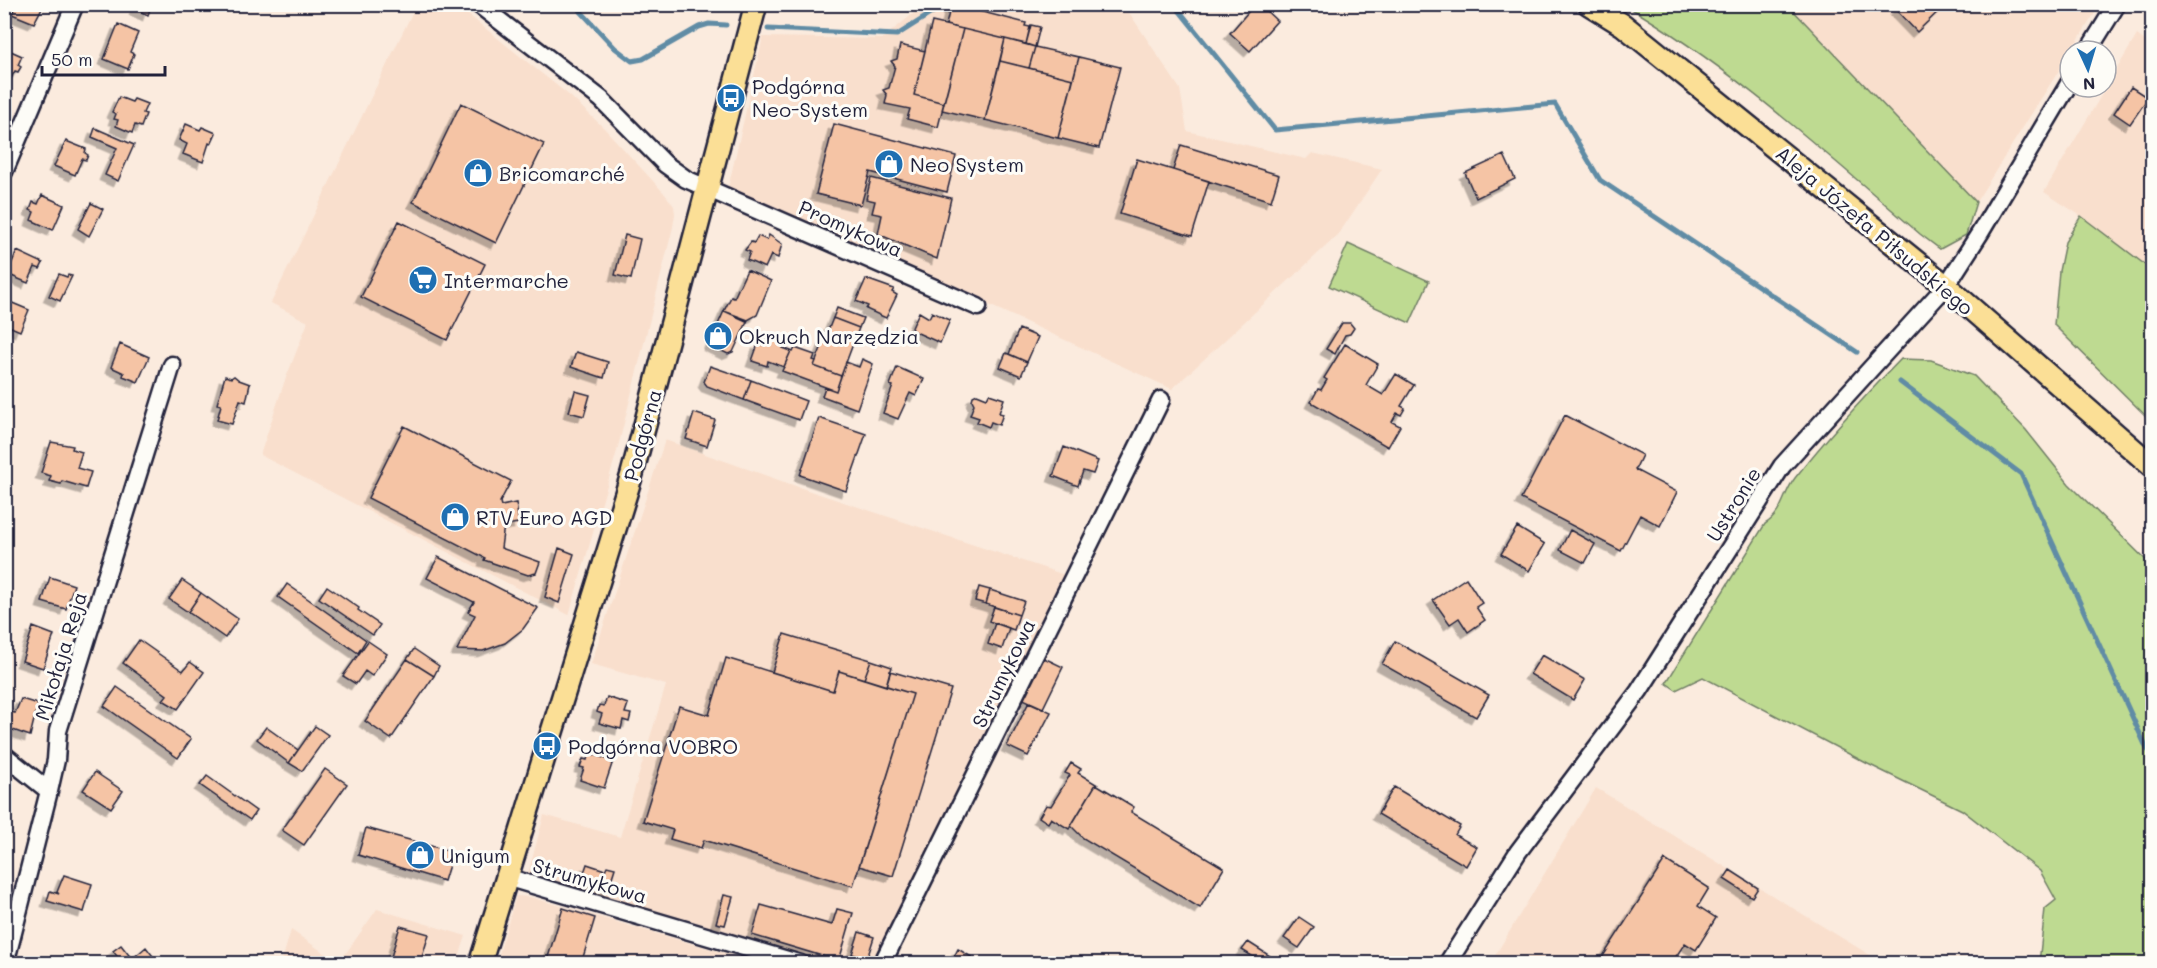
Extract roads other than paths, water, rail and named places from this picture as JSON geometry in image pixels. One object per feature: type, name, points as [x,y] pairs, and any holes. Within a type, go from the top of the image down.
[{"type":"main road","name":"Podgórna","points":[[480,963],[632,474],[756,4]]},
{"type":"main road","name":"Aleja Józefa Piłsudskiego","points":[[1589,4],[1623,25],[1946,286],[2152,466]]},
{"type":"street","points":[[4,172],[75,4]]},
{"type":"street","name":"Promykowa","points":[[478,4],[601,99],[665,164],[686,179],[978,307]]},
{"type":"street","points":[[2095,39],[2117,4]]},
{"type":"street","name":"Ustronie","points":[[1447,963],[1518,852],[1639,691],[1782,466],[1946,286],[2060,99]]},
{"type":"street","name":"Mikołaja Reja","points":[[6,963],[56,760],[58,730],[171,365]]},
{"type":"street","name":"Strumykowa","points":[[882,963],[1161,400]]},
{"type":"street","points":[[4,756],[49,791]]},
{"type":"street","name":"Strumykowa","points":[[506,877],[801,963]]},
{"type":"waterway","points":[[574,4],[615,48],[632,61],[643,59],[699,27],[709,24],[726,25]]},
{"type":"waterway","points":[[768,29],[897,35],[946,4]]},
{"type":"waterway","points":[[1174,4],[1275,130],[1555,104],[1600,180],[1857,352]]},
{"type":"waterway","points":[[1900,382],[2021,474],[2147,749],[2152,754]]},
{"type":"place","name":"Podgórna Neo-System","points":[[731,98]]},
{"type":"place","name":"Neo System","points":[[889,164]]},
{"type":"place","name":"Bricomarché","points":[[478,173]]},
{"type":"place","name":"Intermarche","points":[[423,280]]},
{"type":"place","name":"Okruch Narzędzia","points":[[718,336]]},
{"type":"place","name":"RTV Euro AGD","points":[[455,517]]},
{"type":"place","name":"Podgórna VOBRO","points":[[547,746]]},
{"type":"place","name":"Unigum","points":[[420,855]]}]
